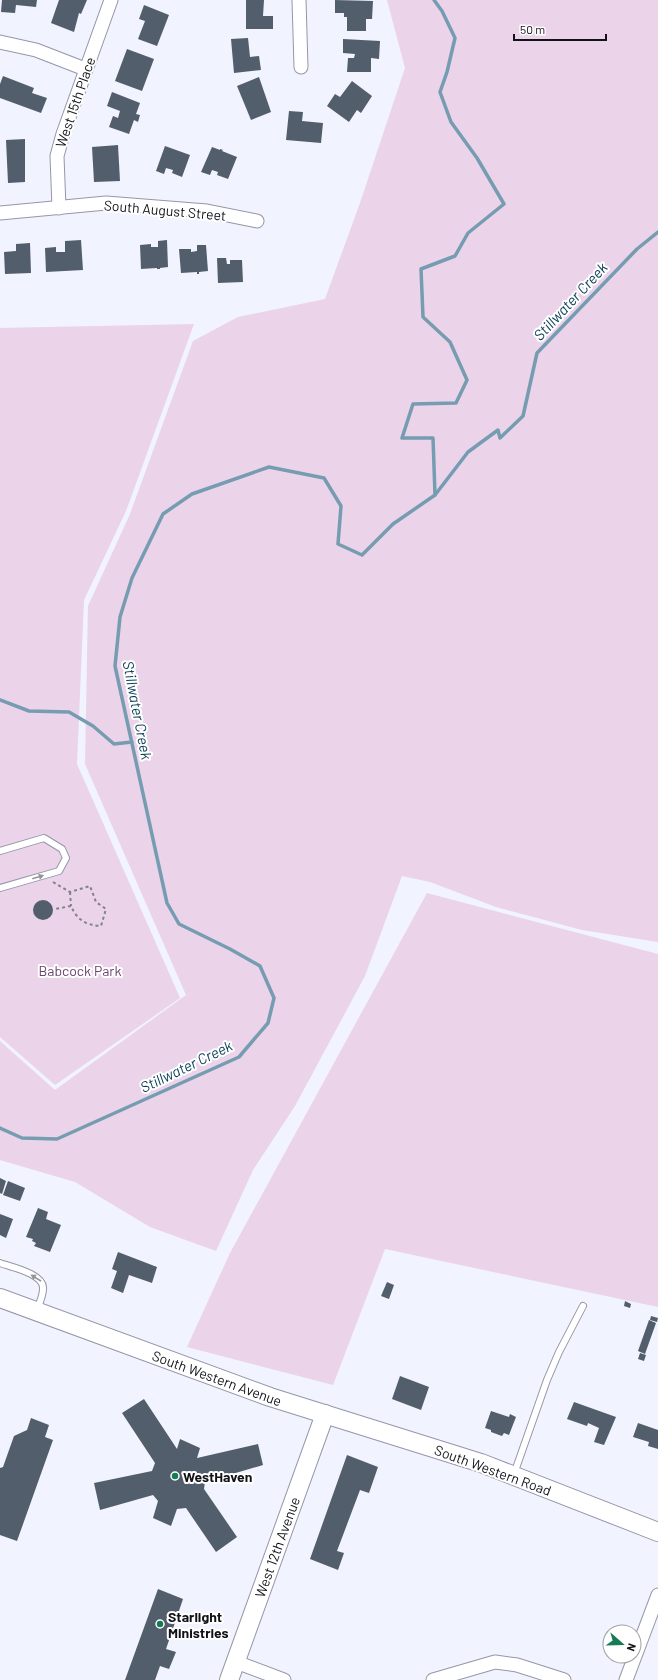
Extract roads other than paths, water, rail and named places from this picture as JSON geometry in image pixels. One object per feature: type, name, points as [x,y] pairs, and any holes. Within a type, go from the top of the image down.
[{"type":"main road","points":[[0,1298],[36,1312]]},
{"type":"main road","name":"South Western Avenue","points":[[36,1312],[270,1397],[325,1414]]},
{"type":"main road","name":"South Western Road","points":[[325,1414],[480,1463],[658,1532]]},
{"type":"main road","name":"West 12th Avenue","points":[[229,1680],[325,1414]]},
{"type":"street","name":"West 15th Place","points":[[59,208],[57,156],[85,70],[111,0]]},
{"type":"street","points":[[299,0],[300,67]]},
{"type":"street","points":[[0,42],[36,50],[85,70]]},
{"type":"street","name":"South August Street","points":[[0,213],[106,203],[207,211],[257,221]]},
{"type":"street","points":[[626,1680],[658,1595]]},
{"type":"street","points":[[236,1662],[284,1680]]},
{"type":"street","points":[[433,1680],[495,1662],[517,1665],[564,1680]]},
{"type":"lane","points":[[0,851],[44,838],[62,848],[66,858],[59,871],[0,888]]},
{"type":"lane","points":[[0,1263],[36,1276],[42,1282],[44,1288],[36,1312]]},
{"type":"lane","points":[[513,1476],[547,1380],[559,1352],[583,1306]]},
{"type":"waterway","points":[[434,0],[442,11],[455,38],[447,72],[440,92],[451,122],[477,158],[504,204],[468,233],[455,256],[421,269],[423,317],[450,342],[467,380],[456,403],[413,404],[402,438],[433,438],[435,495]]},
{"type":"waterway","name":"Stillwater Creek","points":[[0,1128],[22,1138],[57,1139],[239,1057],[268,1023],[274,998],[260,966],[230,949],[179,924],[167,903],[115,666],[120,617],[132,578],[163,514],[192,494],[269,467],[324,478],[341,506],[338,544],[362,555],[393,524],[435,495],[468,452],[498,430],[500,438],[523,416],[537,353],[637,249],[658,232]]},
{"type":"waterway","points":[[0,700],[29,711],[69,712],[93,726],[114,744],[132,742]]},
{"type":"place","name":"WestHaven","points":[[175,1476]]},
{"type":"place","name":"Starlight Ministries","points":[[160,1624]]},
{"type":"park label","name":"Babcock Park","points":[[80,970]]}]
